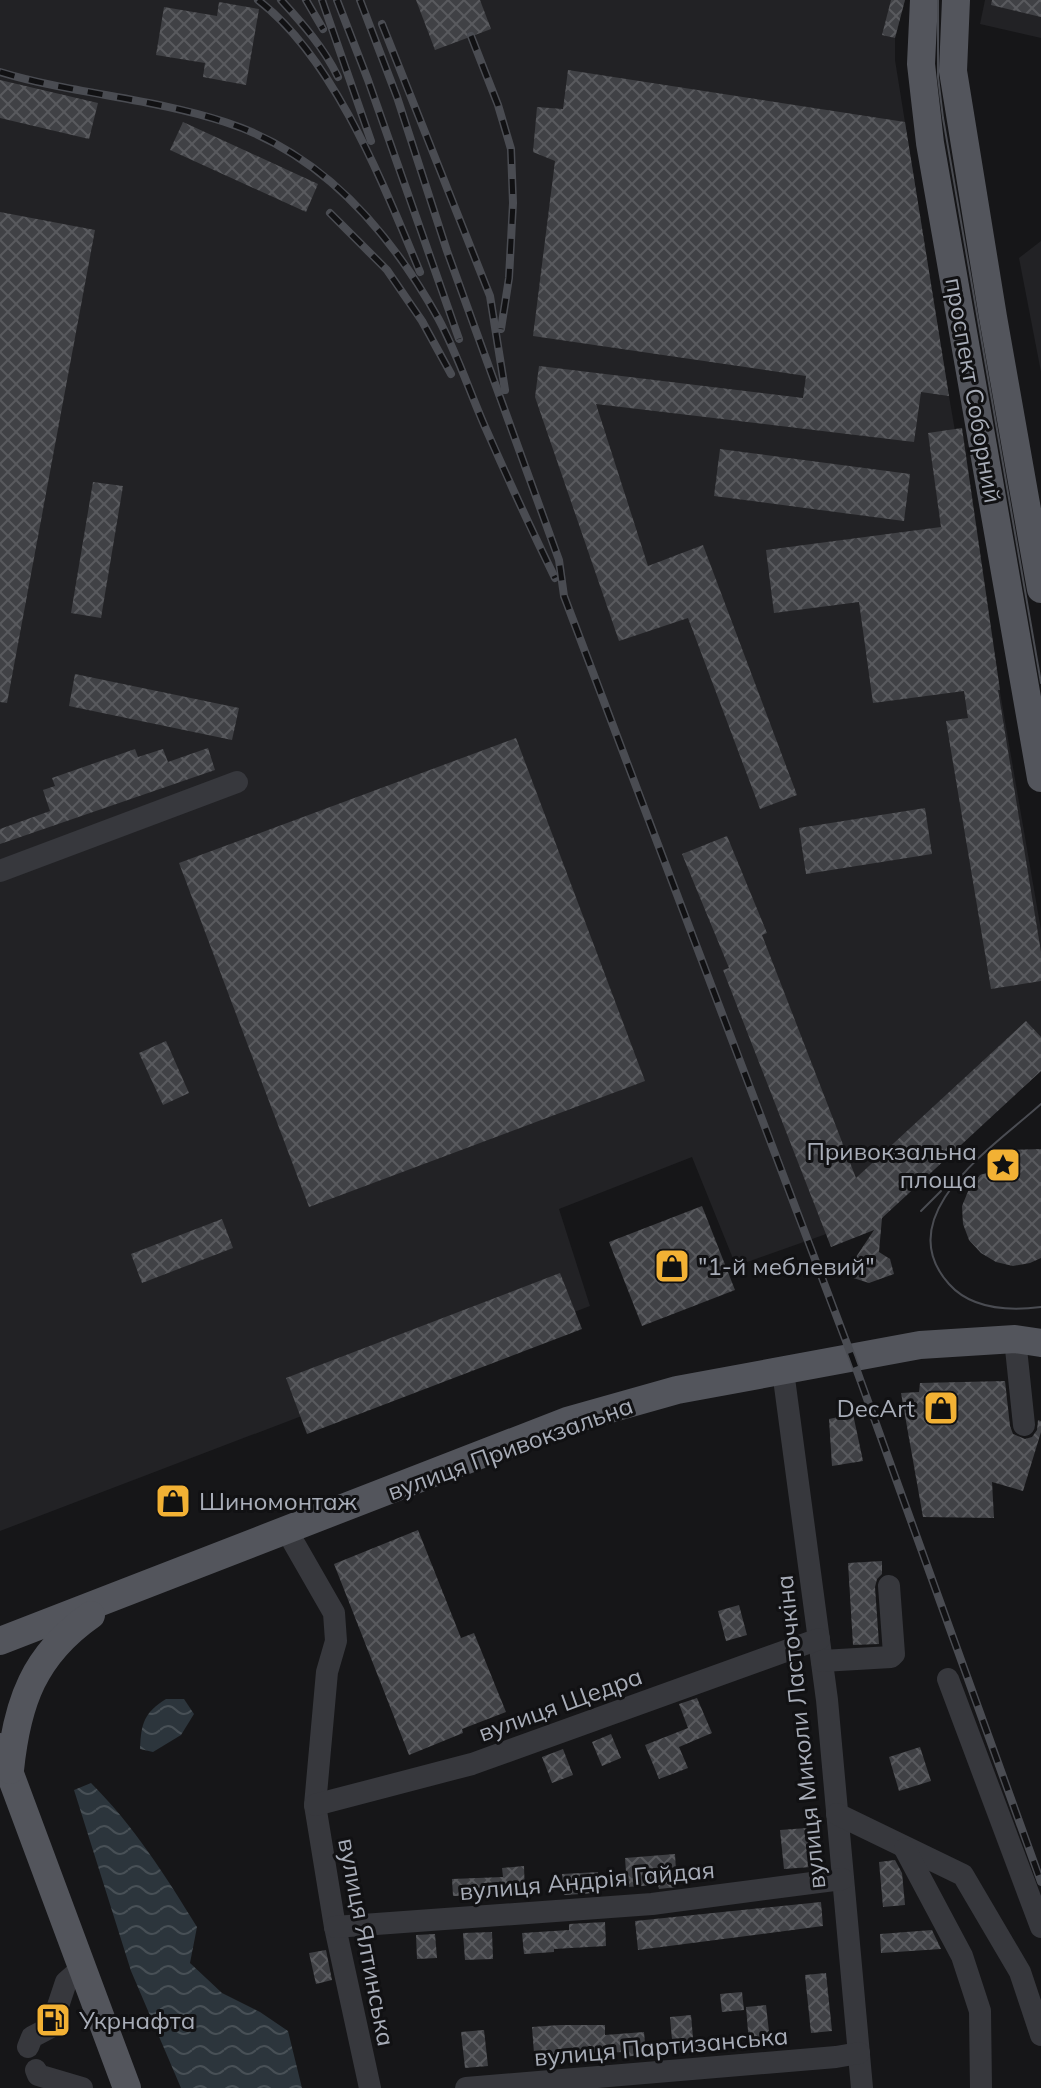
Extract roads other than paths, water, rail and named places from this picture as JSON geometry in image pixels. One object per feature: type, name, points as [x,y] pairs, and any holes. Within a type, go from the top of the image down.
[{"type":"main road","name":"проспект Соборний","points":[[924,0],[921,64],[930,143],[1041,778]]},
{"type":"main road","name":"проспект Соборний","points":[[956,0],[954,62],[960,113],[1041,589]]},
{"type":"main road","points":[[921,64],[954,62]]},
{"type":"main road","name":"вулиця Привокзальна","points":[[0,1641],[567,1421],[677,1390],[920,1345],[1032,1338]]},
{"type":"main road","points":[[117,1597],[76,1625],[56,1644],[35,1672],[20,1707],[5,1759],[127,2088]]},
{"type":"street","points":[[0,871],[237,782]]},
{"type":"street","points":[[1024,1425],[1032,1338]]},
{"type":"street","name":"вулиця Миколи Ласточкіна","points":[[783,1371],[820,1650],[862,2088]]},
{"type":"street","name":"вулиця Ялтинська","points":[[287,1531],[334,1613],[337,1626],[325,1686],[315,1805],[335,1927],[370,2088]]},
{"type":"street","name":"вулиця Щедра","points":[[315,1805],[472,1764],[820,1650],[891,1657],[894,1654],[889,1586]]},
{"type":"street","points":[[948,1679],[1041,1927]]},
{"type":"street","points":[[837,1814],[963,1875],[1020,1972],[1041,2035]]},
{"type":"street","points":[[905,1849],[962,1956],[980,2011],[981,2088]]},
{"type":"street","name":"вулиця Андрія Гайдая","points":[[335,1927],[652,1904],[842,1879]]},
{"type":"street","points":[[28,2047],[32,2037],[51,2027],[66,1982],[82,1968]]},
{"type":"street","name":"вулиця Партизанська","points":[[466,2088],[859,2053]]},
{"type":"street","points":[[36,2070],[38,2075],[82,2088]]},
{"type":"water","points":[[166,1699],[184,1699],[194,1714],[181,1735],[153,1752],[140,1749],[145,1720]]},
{"type":"water","points":[[91,1783],[135,1834],[197,1927],[190,1963],[222,1993],[260,2012],[288,2031],[302,2088],[181,2088],[131,1971],[74,1790]]},
{"type":"tram line","points":[[938,0],[938,77],[943,118],[1041,683]]},
{"type":"tram line","points":[[1041,1104],[976,1161],[955,1184],[939,1208],[931,1233],[933,1258],[958,1293],[992,1307],[1041,1307]]},
{"type":"tram line","points":[[921,1211],[941,1191]]},
{"type":"railway","points":[[258,0],[286,25],[333,89],[373,163],[420,272]]},
{"type":"railway","points":[[281,0],[320,46],[338,77]]},
{"type":"railway","points":[[306,0],[323,29]]},
{"type":"railway","points":[[322,0],[371,141]]},
{"type":"railway","points":[[337,0],[459,339]]},
{"type":"railway","points":[[360,0],[559,560],[564,596],[852,1357],[1041,1882]]},
{"type":"railway","points":[[382,24],[490,296],[505,390]]},
{"type":"railway","points":[[471,36],[498,105],[511,149],[513,203],[509,278],[501,329]]},
{"type":"railway","points":[[0,72],[169,107],[225,122],[260,136],[292,154],[350,199],[398,255],[438,318],[555,578]]},
{"type":"railway","points":[[330,213],[387,270],[422,321],[451,374]]},
{"type":"place","name":"Привокзальна площа","points":[[1003,1165]]},
{"type":"place","name":"\"1-й меблевий\"","points":[[672,1266]]},
{"type":"place","name":"DecArt","points":[[941,1408]]},
{"type":"place","name":"Шиномонтаж","points":[[173,1501]]},
{"type":"place","name":"Укрнафта","points":[[53,2020]]}]
